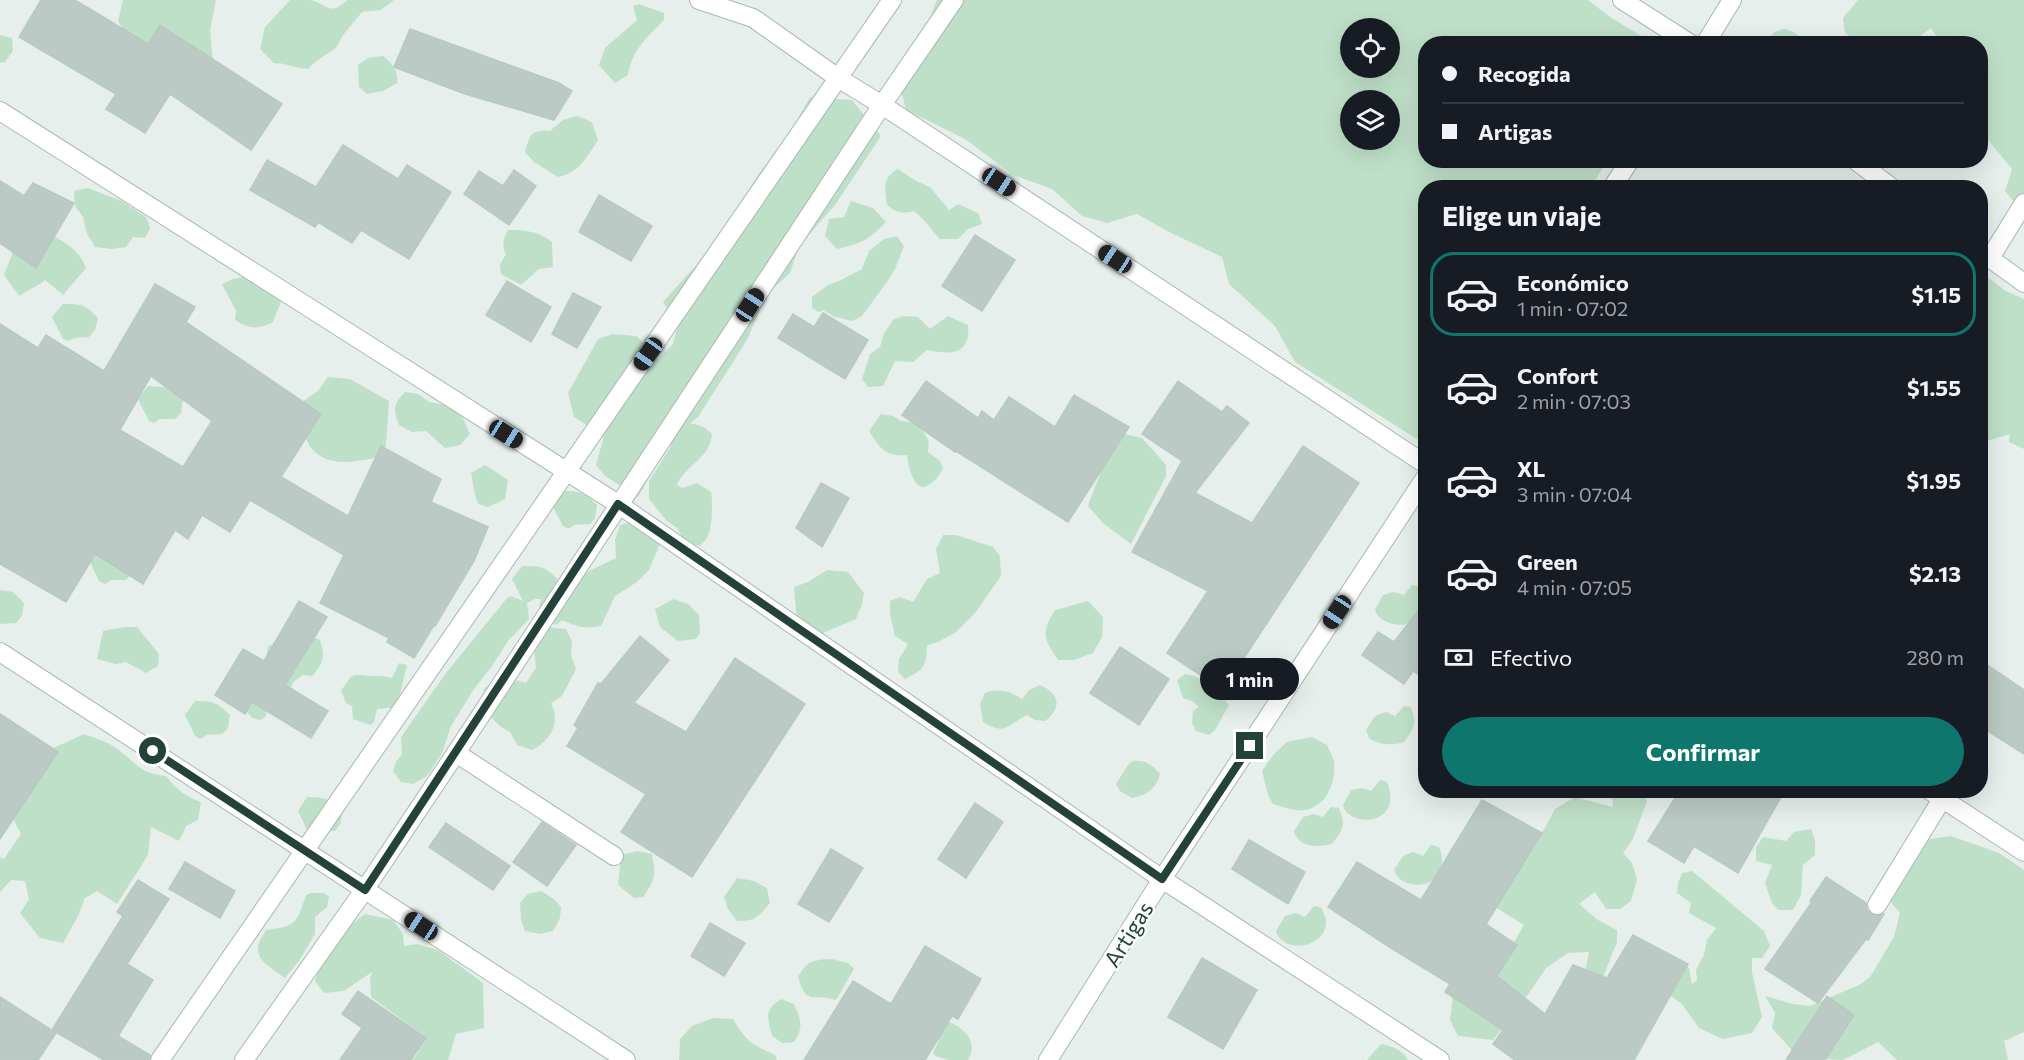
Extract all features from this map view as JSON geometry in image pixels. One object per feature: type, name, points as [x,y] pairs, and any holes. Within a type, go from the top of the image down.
[{"type":"street","points":[[699,0],[753,18],[838,78],[1418,459]]},
{"type":"street","points":[[160,1060],[892,0]]},
{"type":"street","points":[[244,1060],[365,890],[882,105],[954,0]]},
{"type":"street","points":[[1622,0],[1678,36]]},
{"type":"street","points":[[1710,36],[1732,0]]},
{"type":"street","points":[[0,111],[618,504],[1162,879],[1440,1060]]},
{"type":"street","points":[[1866,168],[1881,180]]},
{"type":"street","points":[[1988,251],[2024,203]]},
{"type":"street","points":[[1988,257],[2024,283]]},
{"type":"street","name":"Artigas","points":[[1048,1060],[1162,879],[1418,489]]},
{"type":"street","points":[[0,652],[626,1060]]},
{"type":"street","points":[[456,753],[614,856]]},
{"type":"street","points":[[1877,905],[1934,798]]},
{"type":"street","points":[[1941,798],[2024,852]]},
{"type":"green space","points":[[123,0],[216,0],[210,30],[213,64],[151,43],[139,42],[126,33],[118,21]]},
{"type":"green space","points":[[290,0],[311,0],[332,9],[347,0],[394,0],[381,10],[362,12],[343,35],[336,48],[308,69],[274,63],[260,49],[265,27]]},
{"type":"green space","points":[[937,0],[1588,0],[1641,36],[1418,36],[1418,168],[1603,168],[1595,180],[1418,180],[1418,440],[1295,362],[1275,326],[1229,284],[1222,257],[1137,214],[1107,223],[1082,216],[1052,189],[1013,175],[965,139],[906,110],[896,71],[922,37]]},
{"type":"green space","points":[[1858,0],[2024,0],[2024,214],[2005,191],[2012,169],[1988,140],[1988,36],[1936,36],[1931,28],[1920,36],[1849,36],[1845,32],[1843,18]]},
{"type":"green space","points":[[639,4],[664,13],[664,20],[637,51],[628,75],[615,83],[599,65],[605,48],[637,20],[633,6]]},
{"type":"green space","points":[[1784,29],[1799,36],[1771,36],[1774,32]]},
{"type":"green space","points":[[0,35],[12,38],[13,51],[5,62],[0,63]]},
{"type":"green space","points":[[383,56],[394,68],[397,83],[383,91],[367,94],[359,87],[358,65],[368,58]]},
{"type":"green space","points":[[810,97],[852,100],[881,136],[835,205],[799,246],[790,273],[766,295],[747,340],[698,417],[690,423],[704,427],[712,434],[707,450],[677,485],[682,488],[697,483],[711,492],[710,529],[708,537],[700,546],[685,542],[677,528],[667,521],[649,499],[649,481],[670,448],[674,436],[638,497],[605,476],[596,465],[604,436],[574,417],[568,393],[598,339],[613,334],[637,336],[658,360],[673,344],[678,325],[663,302],[715,244],[760,172],[787,138]]},
{"type":"green space","points":[[577,116],[592,122],[598,140],[577,168],[558,177],[534,162],[525,152],[528,141],[535,132],[550,131],[563,120]]},
{"type":"green space","points":[[898,169],[930,187],[949,210],[958,204],[978,213],[982,224],[968,229],[958,239],[940,239],[914,211],[900,212],[891,208],[887,205],[886,184],[889,176]]},
{"type":"green space","points":[[88,188],[122,201],[147,218],[150,228],[145,238],[133,237],[126,247],[112,249],[95,247],[87,234],[83,217],[75,206],[74,191]]},
{"type":"green space","points":[[851,201],[873,208],[886,222],[864,240],[837,249],[825,236],[829,219],[844,217]]},
{"type":"green space","points":[[40,230],[61,240],[73,249],[86,268],[63,295],[45,280],[20,296],[4,275],[14,249]]},
{"type":"green space","points":[[508,230],[532,232],[552,242],[553,267],[539,269],[521,285],[501,274],[500,265],[506,254],[504,242]]},
{"type":"green space","points":[[897,236],[904,246],[895,269],[862,316],[852,321],[812,308],[812,297],[828,285],[862,269],[869,251],[884,239]]},
{"type":"green space","points":[[259,274],[284,294],[273,322],[254,327],[235,320],[236,311],[222,284],[233,279]]},
{"type":"green space","points":[[1988,277],[2004,290],[2024,299],[2024,449],[2009,442],[2010,434],[1988,441]]},
{"type":"green space","points":[[63,304],[82,306],[98,318],[95,330],[89,337],[68,341],[63,339],[52,317]]},
{"type":"green space","points":[[903,316],[918,317],[930,329],[948,316],[968,325],[966,342],[957,351],[927,350],[913,362],[895,361],[883,386],[868,387],[862,379],[870,354],[880,347],[884,333],[893,320]]},
{"type":"green space","points":[[328,377],[350,379],[389,401],[385,456],[347,462],[328,460],[312,449],[297,414],[303,401],[318,391]]},
{"type":"green space","points":[[148,386],[172,388],[183,399],[181,413],[175,419],[160,419],[154,423],[149,421],[138,399]]},
{"type":"green space","points":[[405,392],[418,394],[429,402],[446,405],[463,418],[470,434],[460,445],[445,448],[426,431],[412,432],[399,425],[395,407]]},
{"type":"green space","points":[[881,414],[893,416],[901,421],[918,423],[929,441],[928,452],[940,461],[943,468],[930,484],[922,487],[914,480],[907,455],[888,453],[876,442],[869,431]]},
{"type":"green space","points":[[1125,434],[1142,438],[1166,465],[1166,476],[1131,544],[1103,523],[1088,506],[1106,458]]},
{"type":"green space","points":[[485,465],[508,480],[505,499],[488,507],[478,504],[471,473]]},
{"type":"green space","points":[[562,491],[581,493],[597,505],[595,518],[590,524],[574,525],[568,529],[563,526],[552,505]]},
{"type":"green space","points":[[639,520],[662,539],[649,570],[637,582],[615,596],[601,626],[581,627],[562,620],[556,625],[547,619],[539,606],[541,599],[527,603],[529,619],[508,641],[474,689],[451,726],[442,753],[427,776],[413,784],[401,782],[393,771],[402,754],[401,737],[446,673],[507,598],[511,596],[523,601],[512,579],[522,566],[546,569],[557,579],[557,583],[572,579],[616,558],[615,540],[620,525]]},
{"type":"green space","points":[[943,535],[956,535],[993,547],[1000,556],[1001,576],[975,613],[956,632],[927,645],[925,663],[917,673],[905,679],[898,672],[899,659],[908,644],[895,636],[890,614],[890,601],[900,597],[913,602],[927,579],[940,573],[936,549]]},
{"type":"green space","points":[[99,546],[132,573],[126,580],[111,580],[105,584],[99,581],[89,560]]},
{"type":"green space","points":[[827,570],[848,572],[864,593],[862,604],[856,619],[811,638],[797,621],[794,587],[808,582]]},
{"type":"green space","points":[[1412,585],[1418,586],[1418,615],[1415,619],[1410,623],[1400,625],[1380,618],[1375,610],[1383,595],[1394,592],[1404,595]]},
{"type":"green space","points":[[0,590],[13,592],[24,603],[22,616],[16,623],[0,624]]},
{"type":"green space","points":[[674,599],[688,604],[699,615],[700,633],[696,639],[678,641],[660,627],[655,609]]},
{"type":"green space","points":[[1088,601],[1103,617],[1102,637],[1093,653],[1074,660],[1058,660],[1047,641],[1046,630],[1050,618],[1055,610]]},
{"type":"green space","points":[[137,627],[159,654],[158,666],[146,673],[126,662],[116,664],[97,659],[103,631]]},
{"type":"green space","points":[[544,627],[566,629],[572,642],[571,655],[576,669],[562,696],[551,703],[555,717],[549,736],[532,750],[517,745],[510,732],[501,727],[482,709],[484,689],[494,682],[514,680],[526,683],[536,668],[533,638]]},
{"type":"green space","points":[[309,635],[320,640],[323,656],[319,667],[312,676],[303,675],[294,681],[290,689],[268,699],[266,716],[261,720],[252,718],[246,710],[266,660],[268,646]]},
{"type":"green space","points":[[399,663],[407,665],[397,707],[377,709],[374,722],[370,725],[353,719],[352,706],[346,703],[341,691],[351,677],[357,675],[392,678]]},
{"type":"green space","points":[[1185,674],[1192,675],[1210,685],[1229,705],[1215,730],[1209,735],[1196,731],[1192,723],[1193,711],[1199,707],[1183,698],[1177,680]]},
{"type":"green space","points":[[1040,685],[1055,696],[1056,701],[1054,711],[1045,721],[1035,720],[1027,715],[1002,729],[983,722],[980,704],[985,693],[1005,691],[1022,699],[1029,690]]},
{"type":"green space","points":[[195,701],[214,703],[230,715],[228,728],[222,734],[207,735],[200,739],[195,736],[185,715]]},
{"type":"green space","points":[[1404,706],[1411,707],[1414,722],[1404,742],[1386,744],[1369,738],[1366,730],[1375,716],[1386,712],[1395,716]]},
{"type":"green space","points":[[84,734],[112,746],[143,770],[166,776],[181,792],[201,802],[198,820],[186,826],[179,841],[151,827],[148,855],[117,904],[97,891],[85,898],[63,943],[40,938],[20,913],[29,899],[25,881],[11,880],[0,892],[0,857],[4,859],[21,834],[8,809],[34,757]]},
{"type":"green space","points":[[1312,737],[1327,745],[1333,760],[1332,785],[1328,792],[1319,804],[1305,810],[1293,810],[1273,804],[1268,795],[1262,771],[1274,754],[1287,742]]},
{"type":"green space","points":[[1133,761],[1142,761],[1160,774],[1156,784],[1150,790],[1132,798],[1120,791],[1116,784]]},
{"type":"green space","points":[[1380,780],[1387,782],[1390,797],[1388,808],[1382,815],[1363,820],[1347,812],[1343,805],[1351,790],[1362,788],[1371,791]]},
{"type":"green space","points":[[307,797],[335,803],[343,811],[340,824],[335,831],[308,832],[298,811]]},
{"type":"green space","points":[[1573,798],[1613,807],[1612,798],[1645,798],[1647,801],[1633,839],[1623,853],[1632,863],[1637,879],[1631,901],[1620,909],[1606,909],[1595,892],[1579,904],[1598,920],[1617,930],[1617,942],[1600,985],[1587,983],[1586,966],[1589,952],[1568,953],[1546,968],[1493,1040],[1458,1036],[1450,1020],[1453,995],[1482,997],[1524,925],[1490,904],[1531,831],[1542,833],[1555,809]]},
{"type":"green space","points":[[1331,807],[1339,808],[1343,823],[1341,831],[1332,844],[1315,846],[1299,840],[1294,831],[1303,817],[1314,814],[1323,817]]},
{"type":"green space","points":[[1811,829],[1815,840],[1815,855],[1803,865],[1801,895],[1793,910],[1778,910],[1772,903],[1765,883],[1772,865],[1756,861],[1756,847],[1763,837],[1786,841],[1794,832]]},
{"type":"green space","points":[[1951,836],[1999,853],[2024,870],[2024,1032],[2004,1041],[2008,1060],[1897,1060],[1878,1042],[1843,1060],[1799,1058],[1772,1028],[1775,1013],[1765,996],[1810,1006],[1861,984],[1870,977],[1894,937],[1900,913],[1882,892],[1923,840]]},
{"type":"green space","points":[[1431,845],[1439,847],[1442,861],[1440,872],[1434,880],[1415,885],[1398,878],[1394,870],[1403,856],[1413,852],[1423,856]]},
{"type":"green space","points":[[637,851],[652,854],[654,872],[650,886],[643,897],[634,898],[618,885],[621,855]]},
{"type":"green space","points":[[1692,871],[1764,931],[1770,946],[1762,958],[1752,958],[1752,972],[1762,1017],[1752,1033],[1723,1039],[1699,1028],[1682,1004],[1671,996],[1651,1003],[1678,961],[1689,968],[1692,984],[1697,980],[1696,970],[1704,955],[1707,940],[1716,928],[1689,913],[1691,903],[1677,893],[1682,873]]},
{"type":"green space","points":[[737,878],[754,881],[767,888],[770,903],[753,919],[737,921],[728,909],[724,897]]},
{"type":"green space","points":[[541,891],[554,899],[561,907],[560,918],[553,931],[540,934],[525,931],[521,920],[520,903],[528,894]]},
{"type":"green space","points":[[323,893],[329,896],[327,907],[315,917],[315,934],[299,961],[285,978],[265,963],[258,953],[258,947],[266,930],[284,927],[294,922],[306,895]]},
{"type":"green space","points":[[1314,906],[1321,907],[1326,919],[1320,937],[1304,945],[1295,946],[1280,939],[1276,931],[1285,916],[1296,913],[1305,917]]},
{"type":"green space","points":[[365,914],[393,920],[403,934],[404,946],[417,944],[438,950],[483,983],[484,1028],[456,1034],[448,1060],[413,1060],[427,1038],[371,997],[372,972],[344,991],[324,993],[315,981],[326,944]]},
{"type":"green space","points":[[832,959],[848,963],[854,969],[836,1000],[808,996],[798,977],[801,971],[812,962]]},
{"type":"green space","points":[[781,999],[794,1004],[798,1015],[800,1028],[794,1042],[782,1043],[772,1036],[768,1015],[771,1007]]},
{"type":"green space","points":[[713,1018],[733,1019],[750,1042],[775,1055],[777,1060],[679,1060],[680,1039],[692,1026]]},
{"type":"green space","points":[[948,1022],[964,1031],[971,1041],[972,1047],[968,1060],[948,1060],[935,1056],[933,1053],[939,1040],[922,1030]]},
{"type":"green space","points":[[1381,1044],[1400,1051],[1408,1060],[1367,1060]]},
{"type":"building","points":[[41,0],[75,0],[148,44],[160,25],[282,104],[251,150],[170,94],[145,133],[106,109],[116,94],[19,37]]},
{"type":"building","points":[[410,29],[559,83],[572,91],[554,120],[465,94],[394,67]]},
{"type":"building","points":[[343,145],[398,179],[407,165],[451,192],[409,259],[361,230],[352,243],[318,222],[315,227],[250,190],[267,160],[316,187]]},
{"type":"building","points":[[514,170],[536,186],[509,225],[464,194],[479,171],[503,186]]},
{"type":"building","points":[[0,181],[24,196],[33,183],[74,203],[36,268],[0,243]]},
{"type":"building","points":[[599,195],[652,226],[631,261],[579,232]]},
{"type":"building","points":[[975,235],[1015,260],[982,311],[942,286]]},
{"type":"building","points":[[507,281],[551,307],[531,342],[486,315]]},
{"type":"building","points":[[155,284],[195,307],[186,322],[321,414],[281,477],[348,516],[381,446],[441,479],[431,502],[488,527],[474,561],[414,658],[387,642],[389,638],[320,603],[344,555],[250,500],[230,532],[202,515],[188,539],[175,530],[143,584],[95,554],[66,602],[0,564],[0,324],[38,348],[46,335],[104,371]],"holes":[[[151,376],[212,421],[183,467],[120,430]]]},
{"type":"building","points":[[573,293],[601,307],[577,348],[552,334]]},
{"type":"building","points":[[823,313],[868,340],[845,379],[778,338],[793,314],[814,327]]},
{"type":"building","points":[[926,381],[978,418],[982,411],[994,420],[1009,397],[1055,427],[1074,395],[1129,427],[1068,522],[955,452],[902,415]]},
{"type":"building","points":[[1178,381],[1222,412],[1227,406],[1249,423],[1195,493],[1252,523],[1303,446],[1359,483],[1223,690],[1167,653],[1208,591],[1132,552],[1182,461],[1142,434]]},
{"type":"building","points":[[821,483],[849,498],[822,547],[796,528]]},
{"type":"building","points":[[299,601],[327,617],[285,685],[328,711],[311,738],[252,702],[245,714],[215,695],[243,649],[264,661]]},
{"type":"building","points":[[1418,611],[1418,674],[1413,671],[1404,684],[1362,655],[1378,632],[1394,642]]},
{"type":"building","points":[[640,636],[669,660],[634,703],[686,732],[735,658],[805,704],[692,877],[621,832],[646,794],[567,746],[578,728],[574,725],[598,683],[601,684]]},
{"type":"building","points":[[1120,647],[1169,679],[1139,725],[1090,693]]},
{"type":"building","points":[[1988,665],[2024,690],[2024,754],[1988,731]]},
{"type":"building","points":[[0,714],[58,752],[0,839]]},
{"type":"building","points":[[1675,798],[1780,798],[1738,873],[1694,846],[1684,863],[1648,841]]},
{"type":"building","points":[[1482,800],[1542,833],[1486,924],[1517,945],[1497,976],[1545,1014],[1573,965],[1607,978],[1633,935],[1688,964],[1634,1060],[1515,1060],[1493,1044],[1503,1030],[1445,992],[1450,984],[1328,907],[1357,862],[1421,900]]},
{"type":"building","points":[[975,803],[1003,822],[966,878],[938,859]]},
{"type":"building","points":[[542,822],[576,845],[547,886],[513,862]]},
{"type":"building","points":[[446,823],[510,866],[493,890],[429,847]]},
{"type":"building","points":[[1249,840],[1305,872],[1288,904],[1232,869]]},
{"type":"building","points":[[831,849],[863,868],[829,922],[798,904]]},
{"type":"building","points":[[185,862],[235,891],[220,918],[169,889]]},
{"type":"building","points":[[1826,877],[1866,903],[1867,910],[1871,914],[1877,916],[1884,914],[1868,940],[1866,939],[1818,1003],[1765,969],[1812,902],[1810,901]]},
{"type":"building","points":[[138,880],[169,899],[127,964],[153,980],[118,1036],[150,1055],[149,1060],[104,1060],[52,1030],[123,916],[117,912]]},
{"type":"building","points":[[710,923],[745,943],[724,976],[691,956]]},
{"type":"building","points":[[925,946],[981,979],[958,1019],[952,1016],[925,1060],[804,1060],[853,981],[891,1004]]},
{"type":"building","points":[[1202,958],[1257,990],[1223,1049],[1168,1017]]},
{"type":"building","points":[[358,991],[426,1038],[411,1060],[340,1060],[362,1028],[342,1014]]},
{"type":"building","points":[[1827,996],[1854,1015],[1825,1060],[1786,1060]]},
{"type":"building","points":[[0,997],[56,1033],[38,1060],[0,1060]]},
{"type":"route","points":[[153,751],[365,890],[618,504],[1162,879],[1250,746]]}]
